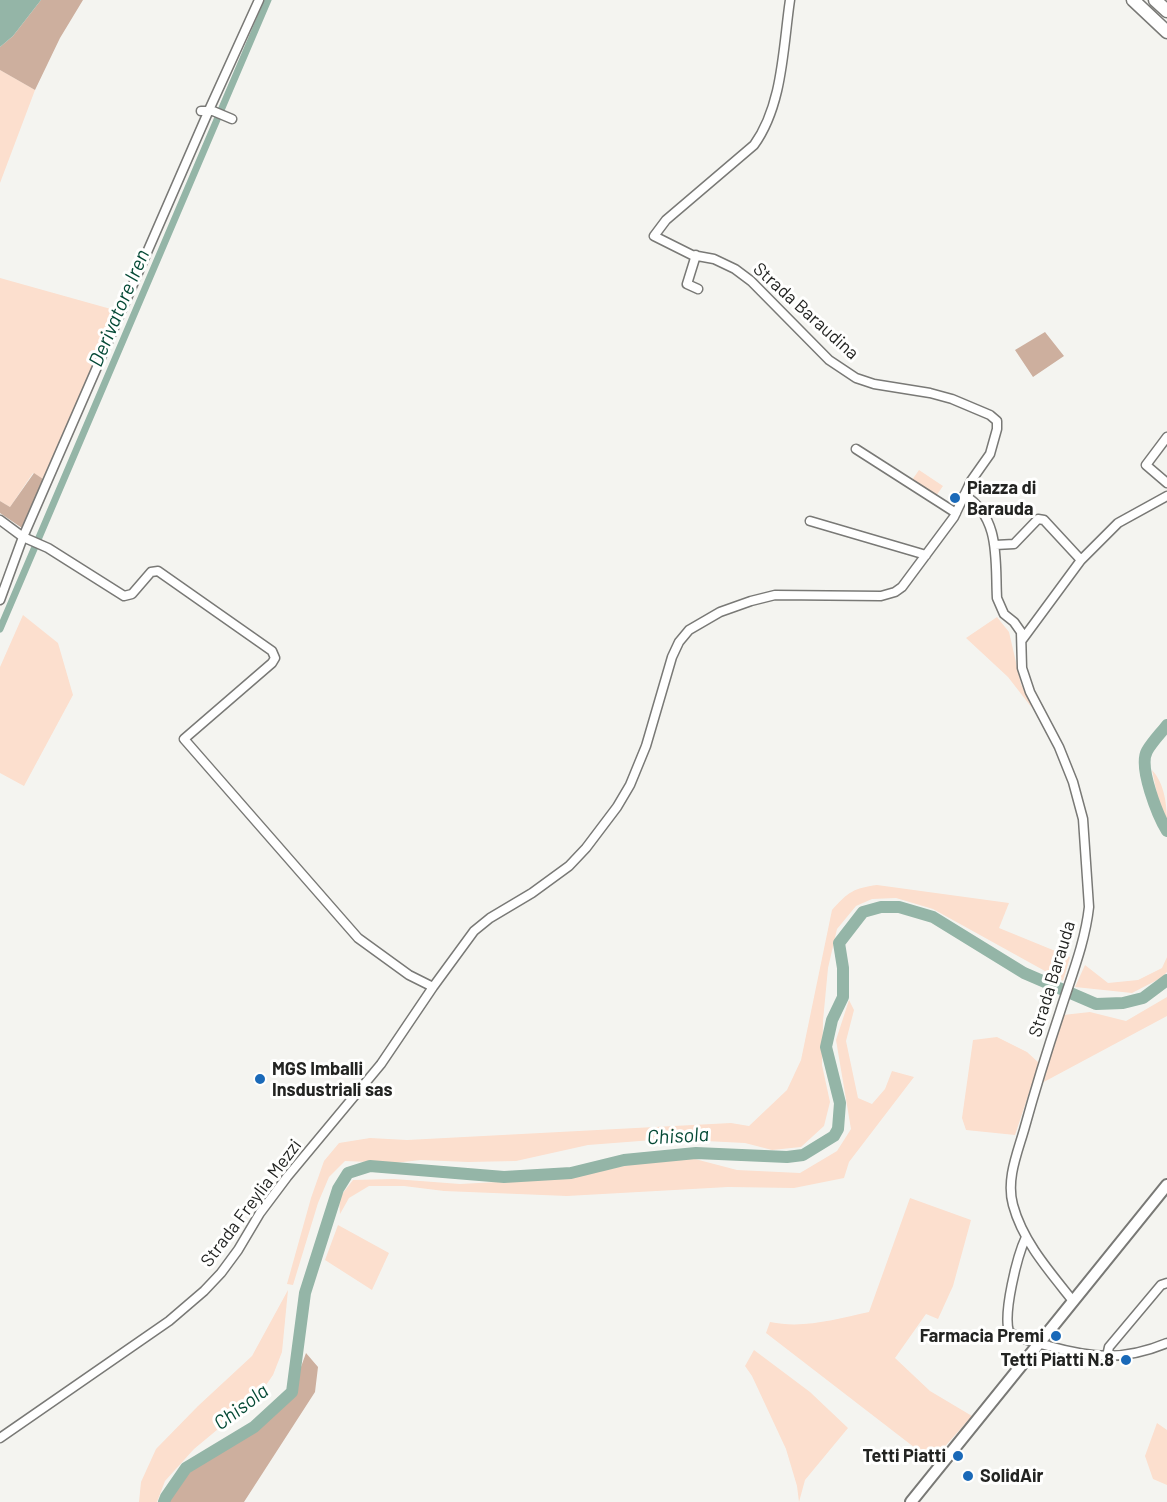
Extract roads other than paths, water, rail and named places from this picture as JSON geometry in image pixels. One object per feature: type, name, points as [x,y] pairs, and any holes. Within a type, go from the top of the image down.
[{"type":"highway","points":[[1133,0],[1167,32]]},
{"type":"highway","points":[[1155,0],[1167,11]]},
{"type":"main road","points":[[911,1502],[1167,1185]]},
{"type":"street","points":[[0,600],[23,537],[208,110],[259,0]]},
{"type":"street","name":"Strada Baraudina","points":[[790,0],[778,85],[767,124],[754,145],[666,220],[654,236],[696,255],[714,258],[735,269],[751,281],[829,360],[856,378],[874,384],[952,399],[990,415],[997,421],[990,454],[980,466],[964,495]]},
{"type":"street","points":[[208,110],[232,119]]},
{"type":"street","points":[[696,255],[687,284],[698,289]]},
{"type":"street","points":[[1167,437],[1146,465],[1167,483]]},
{"type":"street","points":[[856,449],[956,513]]},
{"type":"street","points":[[964,495],[973,500],[992,528],[995,544],[997,597],[1004,614],[1021,632],[1022,640]]},
{"type":"street","name":"Strada Freylia Mezzi","points":[[0,1438],[170,1321],[204,1291],[238,1250],[260,1213],[287,1177],[381,1064],[474,931],[569,866],[603,827],[630,785],[646,746],[672,657],[679,642],[689,630],[720,612],[775,595],[881,596],[896,592],[956,513],[964,495]]},
{"type":"street","points":[[1022,640],[1080,560],[1118,523],[1167,496]]},
{"type":"street","points":[[995,544],[1014,544],[1038,519],[1044,519],[1080,560]]},
{"type":"street","points":[[0,520],[23,537],[48,548],[124,596],[132,594],[151,572],[158,571],[272,651],[275,658],[272,663],[184,739],[358,939],[409,975],[433,987]]},
{"type":"street","points":[[810,521],[926,555]]},
{"type":"street","name":"Strada Barauda","points":[[1022,640],[1022,669],[1030,692],[1059,747],[1083,819],[1089,906],[1081,948],[1035,1091],[1010,1182],[1012,1204],[1026,1238],[1046,1268],[1073,1301]]},
{"type":"street","points":[[1026,1238],[1019,1253],[1011,1291],[1008,1326],[1014,1335],[1076,1354],[1107,1356],[1144,1353],[1167,1343]]},
{"type":"street","points":[[1107,1356],[1109,1347],[1161,1285],[1167,1283]]},
{"type":"waterway","name":"Derivatore Iren","points":[[0,629],[268,0]]},
{"type":"waterway","name":"Chisola","points":[[1167,725],[1149,748],[1145,758],[1150,791],[1167,831]]},
{"type":"waterway","name":"Chisola","points":[[164,1502],[186,1468],[254,1427],[292,1392],[305,1293],[338,1189],[348,1173],[370,1166],[504,1177],[571,1173],[624,1160],[696,1153],[787,1157],[803,1155],[834,1136],[838,1129],[840,1103],[826,1047],[832,1020],[843,997],[843,968],[839,943],[863,912],[881,907],[899,907],[933,917],[1024,973],[1096,1004],[1123,1003],[1143,998],[1167,980]]},
{"type":"place","name":"Piazza di Barauda","points":[[955,498]]},
{"type":"place","name":"MGS Imballi Insdustriali sas","points":[[260,1079]]},
{"type":"place","name":"Farmacia Premi","points":[[1056,1336]]},
{"type":"place","name":"Tetti Piatti N.8","points":[[1126,1360]]},
{"type":"place","name":"Tetti Piatti","points":[[958,1456]]},
{"type":"place","name":"SolidAir","points":[[968,1476]]}]
